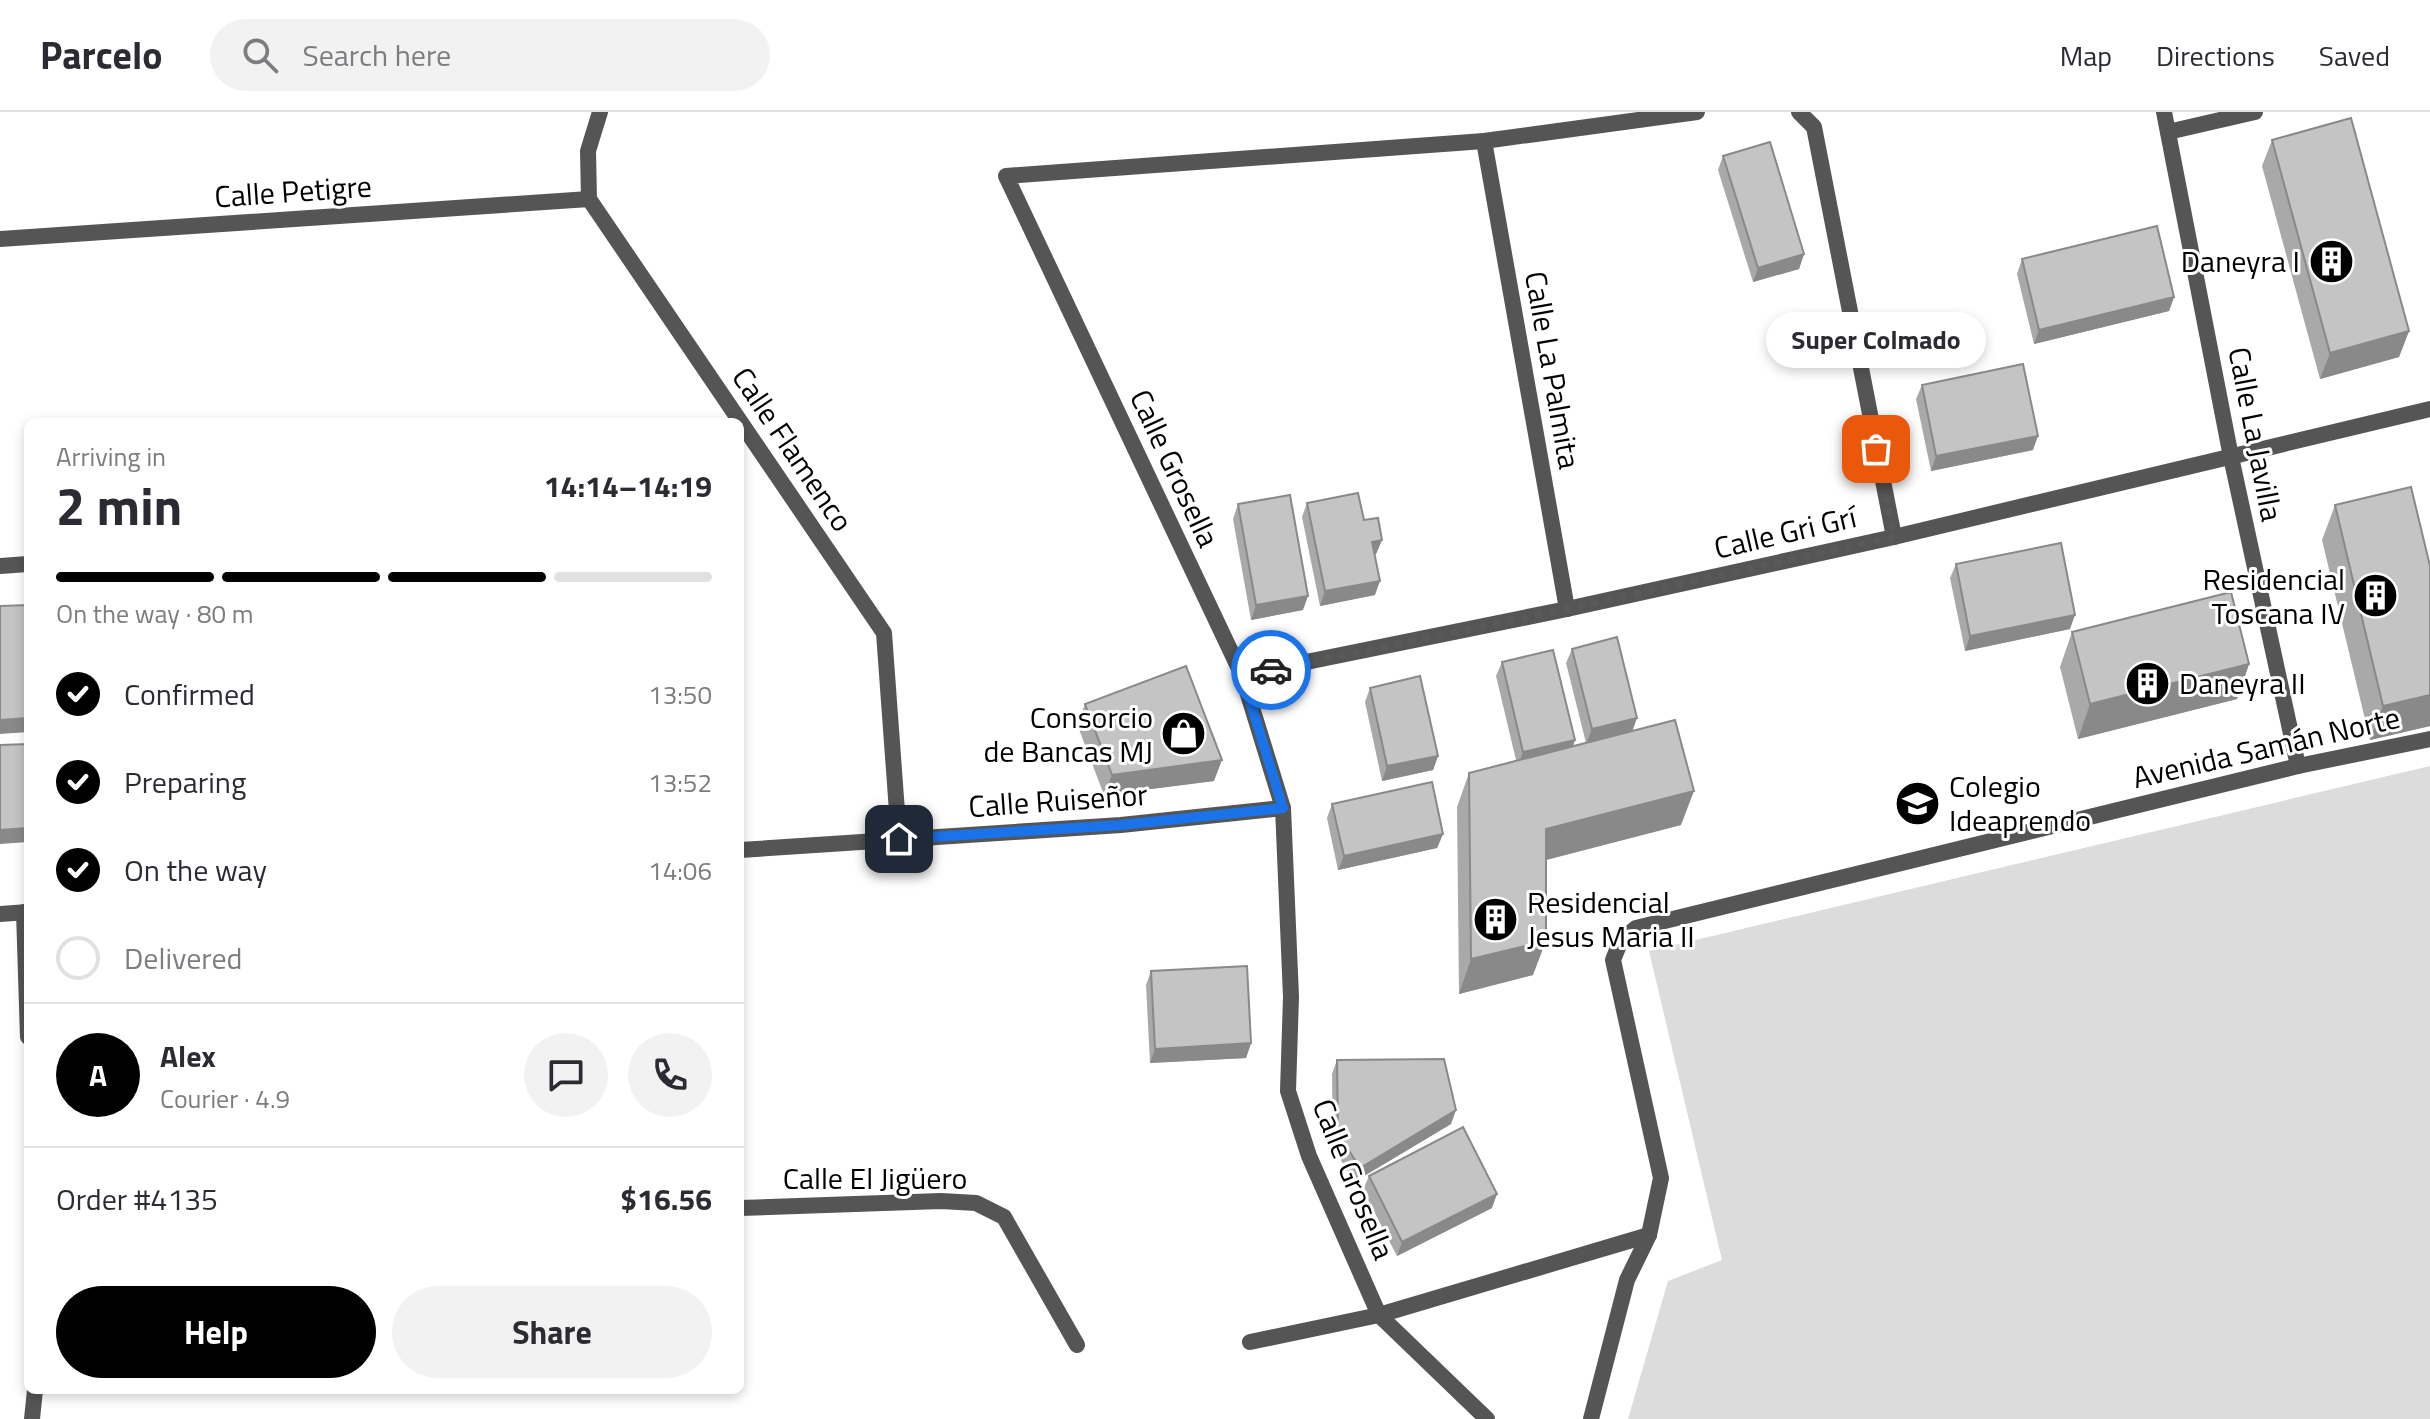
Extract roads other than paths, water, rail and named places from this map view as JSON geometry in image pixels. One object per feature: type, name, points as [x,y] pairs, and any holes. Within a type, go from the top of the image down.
[{"type":"street","points":[[589,199],[588,151],[600,112]]},
{"type":"street","name":"Calle Grosella","points":[[1487,1419],[1379,1315],[1309,1156],[1288,1091],[1291,997],[1283,808],[1242,675],[1006,176],[1484,141],[1697,112]]},
{"type":"street","points":[[1799,112],[1814,127],[1894,537]]},
{"type":"street","name":"Calle La Javilla","points":[[2164,112],[2231,457],[2298,766]]},
{"type":"street","points":[[2168,132],[2255,112]]},
{"type":"street","name":"Calle La Palmita","points":[[1484,141],[1567,609]]},
{"type":"street","name":"Calle Petigre","points":[[0,239],[589,199]]},
{"type":"street","name":"Calle Flamenco","points":[[589,199],[738,418]]},
{"type":"street","name":"Calle Gri Grí","points":[[1242,675],[1567,609],[1894,537],[2430,409]]},
{"type":"street","name":"Calle Flamenco","points":[[744,427],[884,633],[899,839]]},
{"type":"street","points":[[0,566],[24,564]]},
{"type":"street","name":"Avenida Samán Norte","points":[[1591,1419],[1627,1280],[1649,1235],[1661,1178],[1613,960],[1621,940],[1636,928],[2298,766],[2430,739]]},
{"type":"street","name":"Calle Ruiseñor","points":[[744,850],[1121,825],[1283,808]]},
{"type":"street","points":[[0,914],[24,912]]},
{"type":"street","name":"Calle El Jigüero","points":[[744,1208],[941,1201],[976,1203],[1004,1217],[1077,1345]]},
{"type":"street","points":[[1250,1342],[1379,1315],[1649,1235]]},
{"type":"street","points":[[32,1419],[35,1394]]},
{"type":"place","name":"Daneyra I","points":[[2331,261]]},
{"type":"place","name":"Super Colmado","points":[[1876,449]]},
{"type":"place","name":"Residencial Toscana IV","points":[[2376,596]]},
{"type":"place","name":"Daneyra II","points":[[2148,683]]},
{"type":"place","name":"Consorcio de Bancas MJ","points":[[1184,734]]},
{"type":"place","name":"Colegio Ideaprendo","points":[[1918,803]]},
{"type":"place","name":"Residencial Jesus Maria II","points":[[1496,919]]}]
